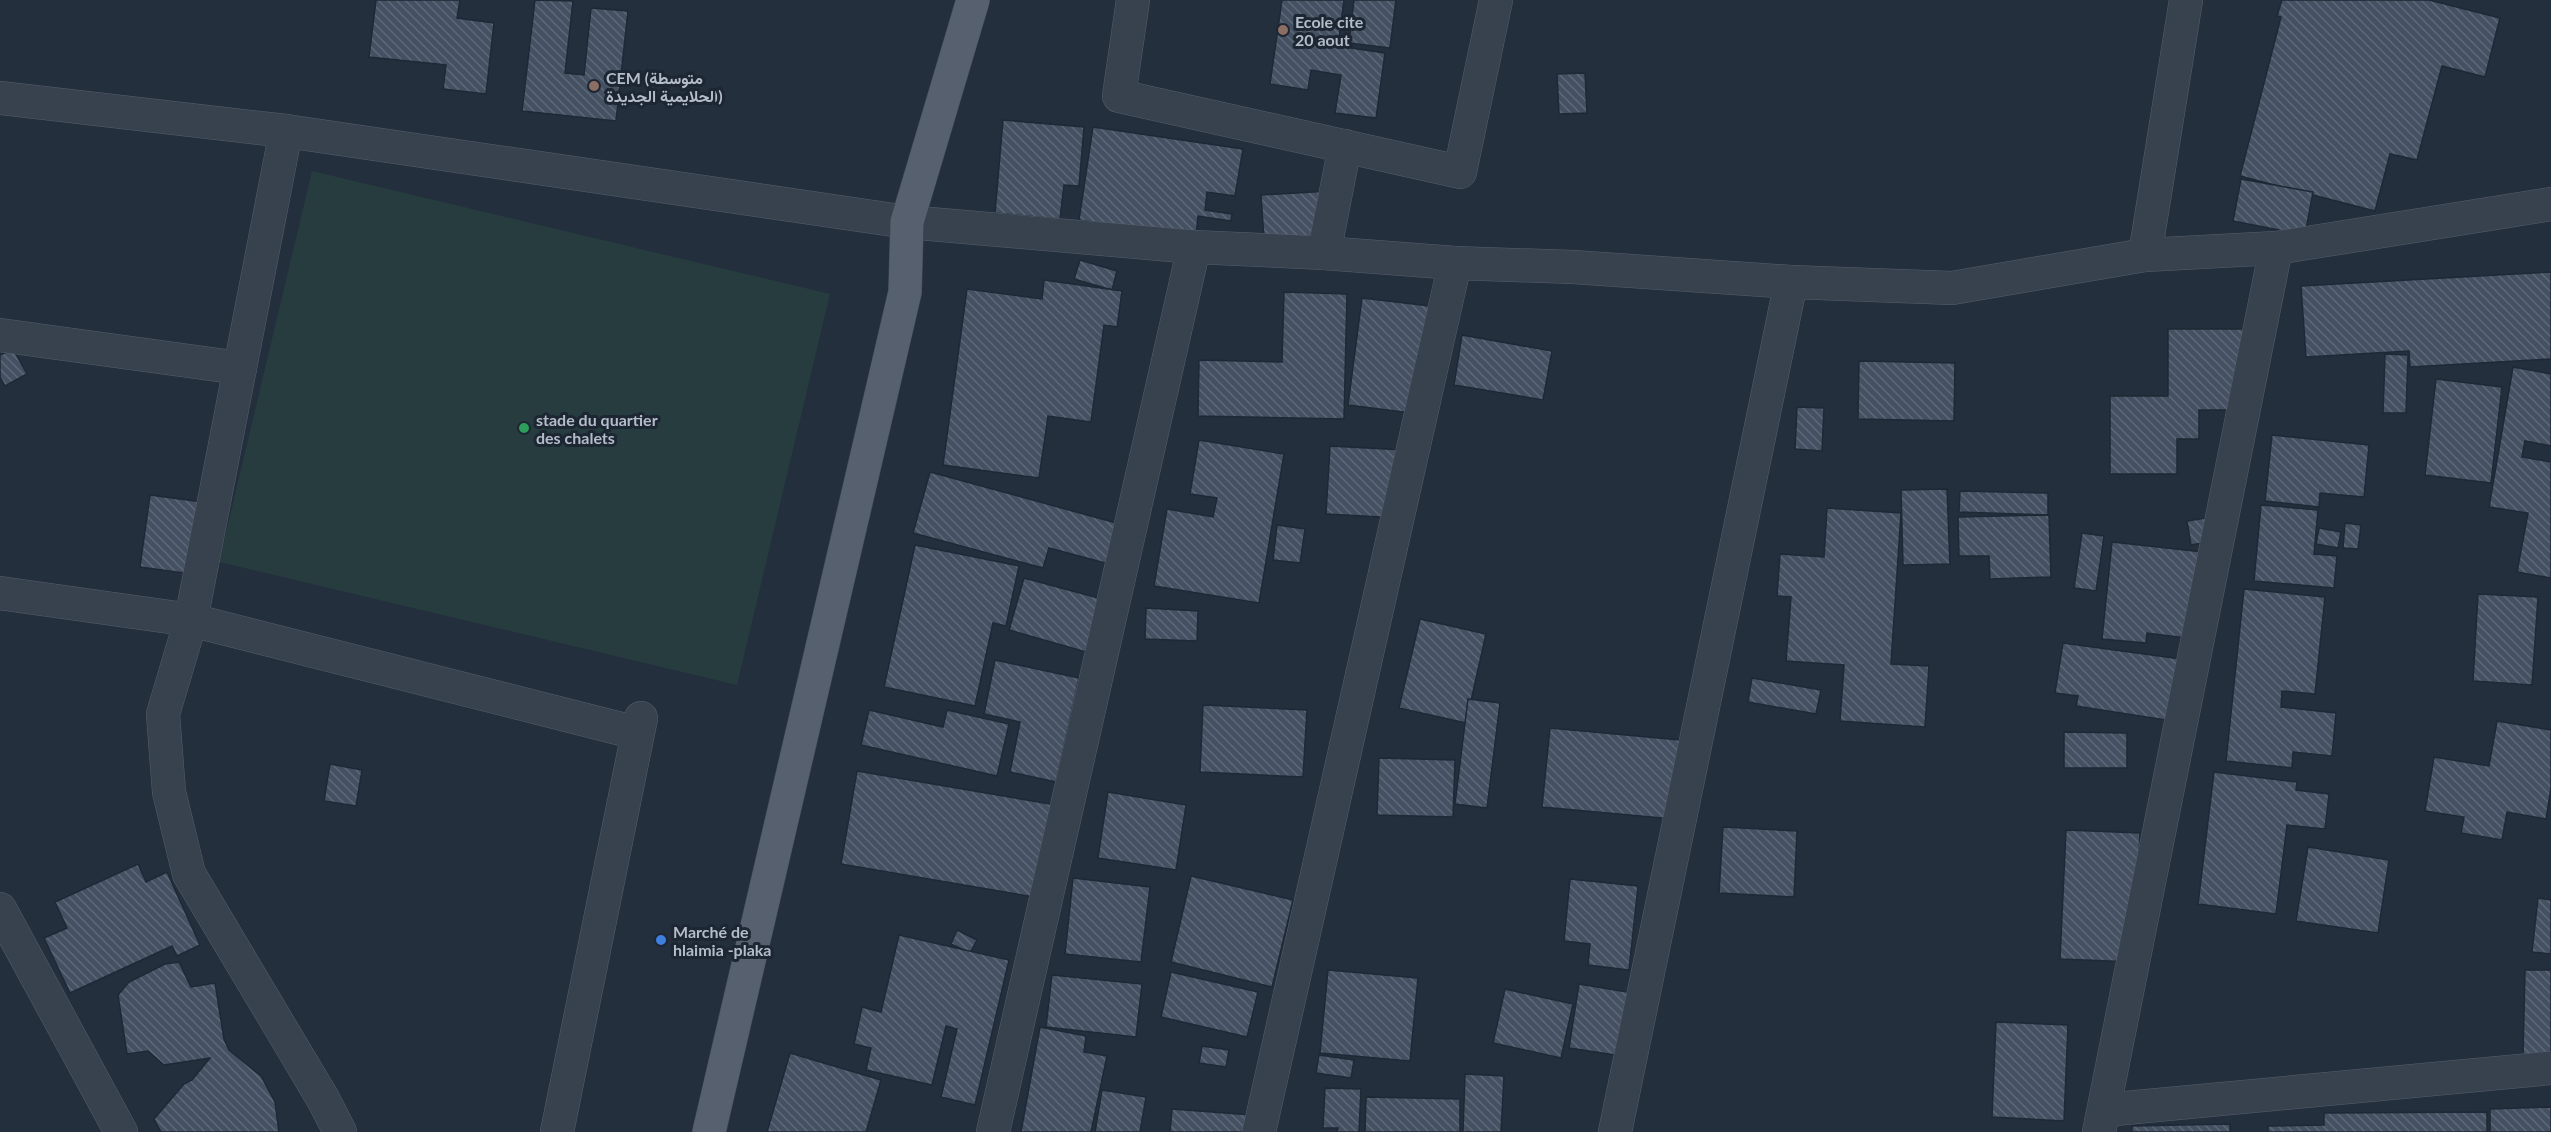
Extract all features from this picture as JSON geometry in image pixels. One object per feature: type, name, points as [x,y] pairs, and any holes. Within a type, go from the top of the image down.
[{"type":"main road","points":[[709,1132],[905,292],[907,222],[973,0]]},
{"type":"street","points":[[1133,0],[1119,96],[1460,172],[1496,0]]},
{"type":"street","points":[[2145,255],[2186,0]]},
{"type":"street","points":[[0,98],[286,131],[907,222],[1194,247],[1324,252],[1455,263],[1573,267],[1791,282],[1952,288],[2145,255],[2276,248],[2551,204]]},
{"type":"street","points":[[286,131],[191,620],[163,714],[170,792],[189,874],[323,1099],[340,1132]]},
{"type":"street","points":[[1324,252],[1344,146]]},
{"type":"street","points":[[993,1132],[1194,247]]},
{"type":"street","points":[[2276,248],[2101,1121],[2551,1068]]},
{"type":"street","points":[[1259,1132],[1455,263]]},
{"type":"street","points":[[1615,1132],[1791,282]]},
{"type":"street","points":[[0,336],[240,368]]},
{"type":"street","points":[[0,593],[191,620],[639,726],[557,1132]]},
{"type":"street","points":[[0,909],[121,1132]]},
{"type":"green space","name":"stade du quartier des chalets","points":[[312,171],[830,294],[737,685],[219,562]]},
{"type":"building","points":[[376,0],[460,0],[457,18],[494,23],[486,94],[443,89],[446,65],[369,57]]},
{"type":"building","points":[[535,0],[573,1],[565,73],[584,75],[591,8],[628,11],[616,121],[522,111]]},
{"type":"building","points":[[1282,0],[1344,0],[1338,46],[1385,53],[1376,118],[1335,113],[1341,75],[1311,70],[1308,90],[1270,84]]},
{"type":"building","points":[[1354,0],[1396,0],[1390,48],[1349,43]]},
{"type":"building","points":[[2282,0],[2429,0],[2500,18],[2485,77],[2442,66],[2417,160],[2390,154],[2375,211],[2240,176],[2281,17],[2277,16]]},
{"type":"building","points":[[1585,73],[1587,113],[1559,114],[1557,74]]},
{"type":"building","points":[[1003,120],[1084,127],[1079,186],[1064,185],[1060,219],[995,213]]},
{"type":"building","points":[[1093,127],[1243,149],[1235,196],[1207,192],[1205,210],[1232,214],[1231,221],[1198,216],[1196,237],[1079,220]]},
{"type":"building","points":[[2241,179],[2313,192],[2305,235],[2233,221]]},
{"type":"building","points":[[1331,191],[1334,235],[1264,239],[1261,195]]},
{"type":"building","points":[[1080,260],[1117,271],[1112,290],[1074,279]]},
{"type":"building","points":[[2551,272],[2551,359],[2410,367],[2409,351],[2306,357],[2301,286]]},
{"type":"building","points":[[1044,280],[1122,291],[1117,327],[1104,325],[1091,422],[1048,416],[1039,478],[943,465],[967,289],[1042,299]]},
{"type":"building","points":[[1284,292],[1347,294],[1344,419],[1198,416],[1199,360],[1282,362]]},
{"type":"building","points":[[1362,298],[1430,306],[1411,413],[1348,405]]},
{"type":"building","points":[[2168,329],[2254,329],[2254,410],[2199,410],[2199,439],[2177,439],[2177,474],[2110,474],[2110,396],[2168,396]]},
{"type":"building","points":[[1462,335],[1552,351],[1543,400],[1454,385]]},
{"type":"building","points":[[13,349],[27,374],[5,386],[0,377],[0,355]]},
{"type":"building","points":[[2385,354],[2408,355],[2406,413],[2383,413]]},
{"type":"building","points":[[1859,361],[1955,363],[1954,421],[1858,419]]},
{"type":"building","points":[[2513,367],[2551,374],[2551,446],[2525,441],[2522,457],[2551,462],[2551,578],[2517,572],[2528,513],[2489,507]]},
{"type":"building","points":[[2436,379],[2502,387],[2491,483],[2425,475]]},
{"type":"building","points":[[1797,407],[1824,408],[1822,451],[1795,449]]},
{"type":"building","points":[[2272,435],[2369,445],[2364,497],[2320,493],[2319,507],[2265,501]]},
{"type":"building","points":[[1199,440],[1284,454],[1259,603],[1154,586],[1167,509],[1213,517],[1217,498],[1190,494]]},
{"type":"building","points":[[1330,446],[1404,450],[1400,518],[1326,514]]},
{"type":"building","points":[[930,472],[1131,527],[1120,567],[1049,548],[1043,568],[913,533]]},
{"type":"building","points":[[1947,489],[1950,564],[1903,565],[1901,490]]},
{"type":"building","points":[[1960,491],[2048,493],[2048,515],[1959,512]]},
{"type":"building","points":[[150,495],[202,502],[191,574],[140,567]]},
{"type":"building","points":[[2261,505],[2318,510],[2314,554],[2337,556],[2334,588],[2254,581]]},
{"type":"building","points":[[1827,508],[1901,513],[1891,664],[1929,666],[1925,727],[1840,721],[1844,665],[1786,661],[1791,597],[1777,596],[1780,554],[1824,557]]},
{"type":"building","points":[[2049,515],[2051,577],[1990,579],[1989,556],[1959,556],[1958,517]]},
{"type":"building","points":[[2219,516],[2223,539],[2191,545],[2187,521]]},
{"type":"building","points":[[2345,523],[2361,525],[2358,549],[2343,548]]},
{"type":"building","points":[[1277,525],[1305,529],[1300,563],[1273,560]]},
{"type":"building","points":[[2319,528],[2341,532],[2338,548],[2316,544]]},
{"type":"building","points":[[2082,533],[2104,536],[2096,591],[2074,588]]},
{"type":"building","points":[[2112,542],[2203,552],[2194,639],[2147,633],[2146,643],[2102,639]]},
{"type":"building","points":[[915,545],[1019,566],[1006,626],[993,623],[975,706],[884,687]]},
{"type":"building","points":[[1024,578],[1102,599],[1086,652],[1009,630]]},
{"type":"building","points":[[2244,589],[2325,597],[2315,694],[2282,691],[2281,707],[2336,713],[2332,756],[2293,752],[2292,768],[2226,761]]},
{"type":"building","points":[[2478,594],[2538,597],[2532,685],[2473,681]]},
{"type":"building","points":[[1146,608],[1198,611],[1197,641],[1145,639]]},
{"type":"building","points":[[1420,619],[1486,634],[1466,723],[1399,708]]},
{"type":"building","points":[[2063,643],[2181,659],[2172,721],[2076,706],[2078,696],[2055,693]]},
{"type":"building","points":[[995,660],[1079,678],[1056,782],[1010,772],[1020,722],[984,714]]},
{"type":"building","points":[[1752,678],[1821,690],[1816,714],[1748,702]]},
{"type":"building","points":[[1468,699],[1500,703],[1487,808],[1455,804]]},
{"type":"building","points":[[1203,705],[1307,710],[1303,777],[1200,772]]},
{"type":"building","points":[[869,710],[943,727],[947,710],[1009,724],[997,776],[861,745]]},
{"type":"building","points":[[2497,721],[2551,730],[2551,788],[2546,819],[2507,812],[2502,840],[2461,833],[2464,817],[2425,811],[2434,757],[2489,766]]},
{"type":"building","points":[[1550,728],[1680,740],[1673,819],[1542,807]]},
{"type":"building","points":[[2064,732],[2127,733],[2127,768],[2064,768]]},
{"type":"building","points":[[1379,758],[1455,760],[1453,817],[1377,815]]},
{"type":"building","points":[[330,764],[362,770],[356,806],[324,801]]},
{"type":"building","points":[[857,771],[1056,805],[1040,898],[841,864]]},
{"type":"building","points":[[2214,772],[2297,782],[2296,790],[2329,794],[2325,829],[2287,825],[2276,914],[2198,904]]},
{"type":"building","points":[[1108,792],[1186,805],[1176,870],[1098,858]]},
{"type":"building","points":[[1723,827],[1797,831],[1794,897],[1719,893]]},
{"type":"building","points":[[2066,830],[2140,833],[2134,962],[2060,959]]},
{"type":"building","points":[[2308,847],[2389,860],[2378,933],[2296,921]]},
{"type":"building","points":[[138,864],[146,882],[167,872],[200,945],[177,956],[172,946],[70,993],[44,938],[67,928],[55,902]]},
{"type":"building","points":[[1191,876],[1293,900],[1272,987],[1171,962]]},
{"type":"building","points":[[1073,878],[1150,887],[1141,962],[1065,954]]},
{"type":"building","points":[[1570,879],[1638,886],[1629,970],[1588,965],[1590,944],[1564,941]]},
{"type":"building","points":[[2538,898],[2551,900],[2551,954],[2532,952]]},
{"type":"building","points":[[957,930],[977,940],[970,953],[951,944]]},
{"type":"building","points":[[899,935],[1009,960],[975,1105],[941,1097],[957,1029],[946,1026],[932,1085],[866,1070],[871,1048],[854,1044],[862,1007],[881,1012]]},
{"type":"building","points":[[179,962],[191,987],[215,983],[224,1039],[229,1050],[261,1076],[275,1102],[279,1132],[161,1132],[154,1119],[210,1058],[164,1065],[148,1051],[127,1054],[118,995],[129,982],[165,964]]},
{"type":"building","points":[[1328,970],[1418,978],[1410,1061],[1320,1053]]},
{"type":"building","points":[[2525,970],[2551,970],[2551,1056],[2523,1055]]},
{"type":"building","points":[[1171,972],[1258,992],[1247,1037],[1161,1017]]},
{"type":"building","points":[[1052,975],[1142,984],[1136,1037],[1046,1027]]},
{"type":"building","points":[[1579,984],[1645,995],[1635,1058],[1569,1048]]},
{"type":"building","points":[[1505,989],[1573,1004],[1561,1058],[1493,1043]]},
{"type":"building","points":[[1996,1022],[2068,1025],[2064,1121],[1992,1117]]},
{"type":"building","points":[[1040,1027],[1086,1036],[1084,1052],[1107,1056],[1091,1132],[1021,1132]]},
{"type":"building","points":[[1202,1046],[1229,1050],[1226,1067],[1199,1063]]},
{"type":"building","points":[[790,1053],[881,1080],[866,1132],[767,1132]]},
{"type":"building","points":[[1319,1055],[1354,1060],[1351,1078],[1316,1073]]},
{"type":"building","points":[[1465,1074],[1504,1076],[1501,1132],[1463,1132]]},
{"type":"building","points":[[1325,1088],[1361,1089],[1359,1132],[1337,1132],[1338,1128],[1323,1128]]},
{"type":"building","points":[[1102,1090],[1146,1097],[1140,1132],[1095,1132]]},
{"type":"building","points":[[1366,1097],[1460,1099],[1460,1132],[1365,1132]]},
{"type":"building","points":[[2551,1107],[2551,1132],[2490,1132],[2490,1109]]},
{"type":"building","points":[[1172,1109],[1252,1115],[1250,1132],[1170,1132]]},
{"type":"building","points":[[2487,1112],[2487,1132],[2268,1132],[2268,1126],[2324,1125],[2324,1113]]},
{"type":"building","points":[[2230,1124],[2230,1132],[2132,1132],[2132,1126]]},
{"type":"place","name":"Ecole cite 20 aout","points":[[1283,30]]},
{"type":"place","name":"CEM (متوسطة الحلايمية الجديدة)","points":[[594,86]]},
{"type":"place","name":"stade du quartier des chalets","points":[[524,428]]},
{"type":"place","name":"Marché de hlaimia -plaka","points":[[661,940]]}]
